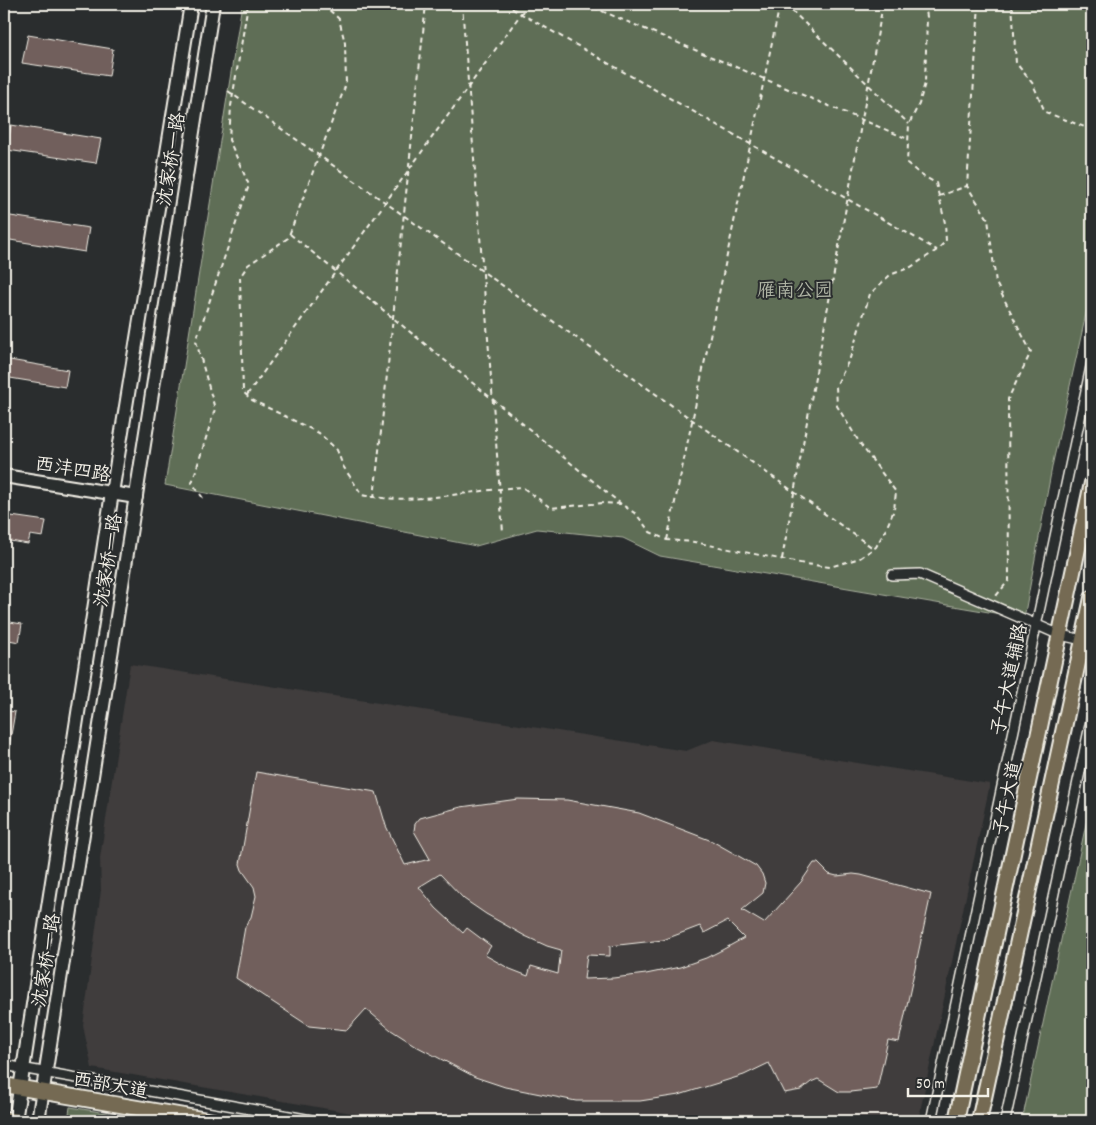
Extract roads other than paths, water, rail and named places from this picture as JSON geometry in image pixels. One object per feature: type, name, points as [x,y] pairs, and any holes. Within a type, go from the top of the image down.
[{"type":"main road","name":"沈家桥一路","points":[[16,1121],[112,493],[191,4]]},
{"type":"main road","name":"沈家桥一路","points":[[38,1121],[213,4]]},
{"type":"main road","name":"西沣四路","points":[[4,476],[136,497]]},
{"type":"main road","name":"子午大道","points":[[956,1121],[1092,483]]},
{"type":"main road","points":[[979,1121],[1087,641],[1092,598]]},
{"type":"main road","name":"西部大道","points":[[4,1085],[213,1121]]},
{"type":"main road","points":[[962,1091],[984,1096]]},
{"type":"main road","points":[[4,1119],[16,1121]]},
{"type":"street","name":"子午大道辅路","points":[[930,1121],[1092,362]]},
{"type":"street","points":[[892,575],[920,574],[1060,635],[1087,641]]},
{"type":"street","points":[[1005,1121],[1092,716]]},
{"type":"street","points":[[4,1065],[317,1121]]},
{"type":"park label","name":"雁南公园","points":[[795,289]]}]
